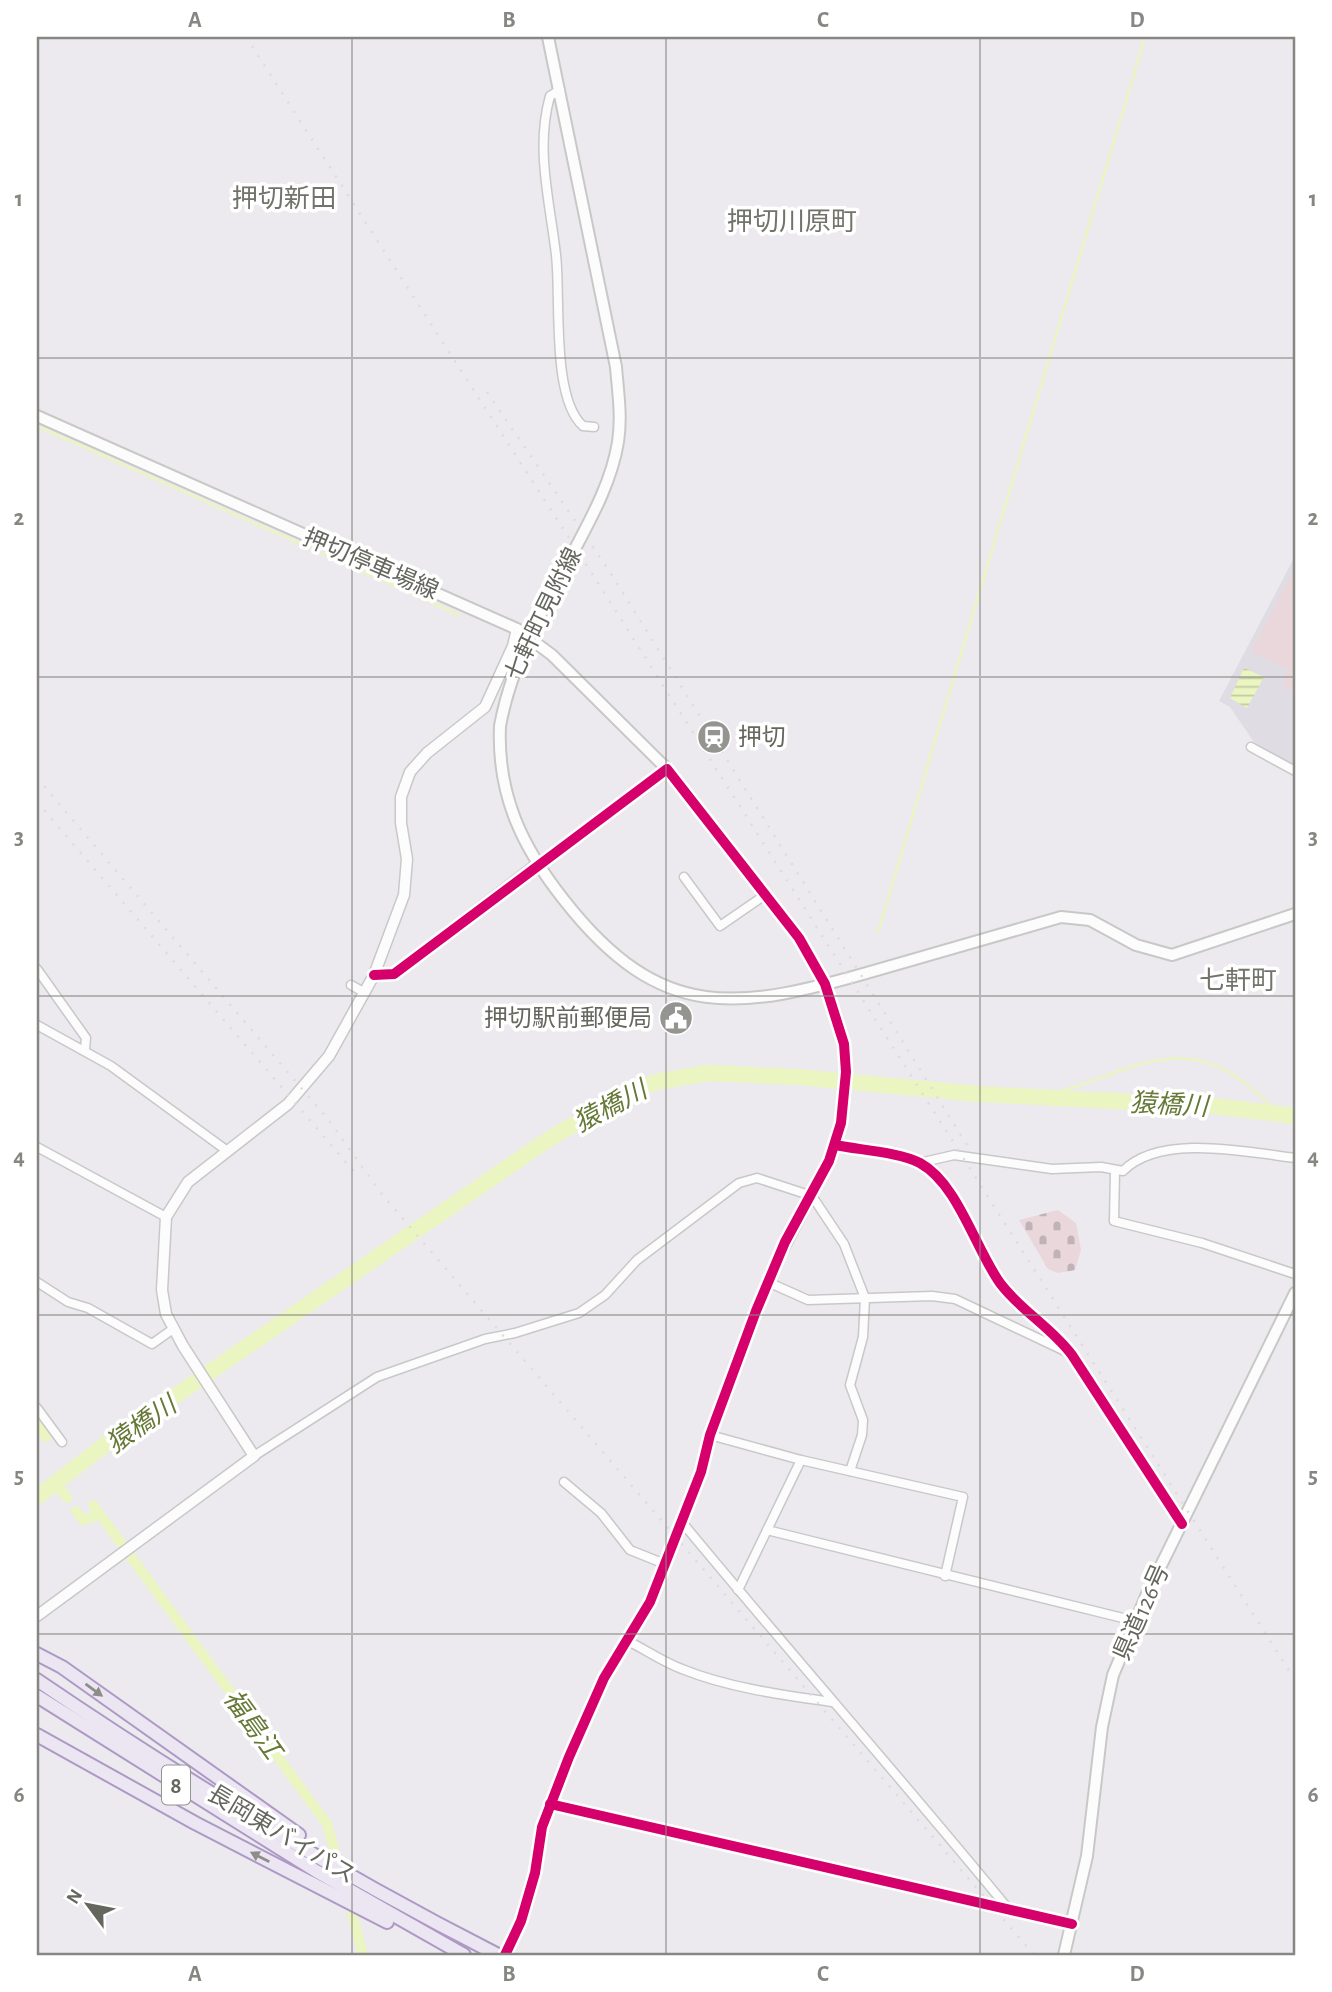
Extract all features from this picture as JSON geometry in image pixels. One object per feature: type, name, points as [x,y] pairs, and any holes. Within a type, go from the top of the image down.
[{"type":"highway","points":[[37,1654],[62,1667],[311,1847],[456,1934],[498,1955]]},
{"type":"highway","name":"長岡東バイパス","points":[[37,1680],[93,1718],[311,1847]]},
{"type":"highway","name":"長岡東バイパス","points":[[37,1696],[383,1915],[460,1953]]},
{"type":"highway","points":[[37,1735],[195,1823],[321,1888],[383,1915]]},
{"type":"main road","name":"七軒町見附線","points":[[548,37],[616,367],[618,441],[611,468],[588,524],[506,690],[500,726],[503,786],[516,827],[536,865],[591,935],[627,965],[656,981],[690,994],[727,1000],[766,998],[825,984],[1061,917],[1090,920],[1136,945],[1172,955],[1295,915]]},
{"type":"main road","name":"押切停車場線","points":[[37,416],[517,629],[552,655],[667,769]]},
{"type":"main road","name":"県道126号","points":[[1064,1955],[1093,1825],[1105,1706],[1113,1675],[1135,1620],[1293,1300]]},
{"type":"street","points":[[560,90],[550,96],[545,113],[544,153],[545,192],[556,255],[561,352],[571,411],[583,426],[594,427]]},
{"type":"street","points":[[254,1455],[173,1329],[162,1290],[166,1217],[188,1182],[304,1088],[329,1056],[374,975],[394,926],[407,877],[401,823],[404,785],[416,763],[485,707],[513,646],[517,629]]},
{"type":"street","points":[[1251,747],[1295,771]]},
{"type":"street","points":[[374,975],[394,974],[667,769],[799,938],[825,984],[844,1044],[846,1072],[841,1122],[835,1145],[812,1196],[785,1242],[770,1283],[755,1311],[710,1435],[701,1472],[677,1530]]},
{"type":"street","points":[[684,877],[720,926],[765,895]]},
{"type":"street","points":[[37,969],[86,1038],[85,1049]]},
{"type":"street","points":[[351,985],[365,993]]},
{"type":"street","points":[[37,1025],[85,1049],[226,1150]]},
{"type":"street","points":[[835,1145],[919,1163],[954,1155],[1052,1169],[1123,1171],[1133,1161],[1169,1150],[1216,1148],[1295,1158]]},
{"type":"street","points":[[37,1147],[166,1217]]},
{"type":"street","points":[[919,1163],[938,1178],[964,1216],[1001,1284],[1055,1333],[1072,1355],[1182,1524]]},
{"type":"street","points":[[1115,1170],[1114,1221],[1202,1243],[1295,1274]]},
{"type":"street","points":[[37,1616],[254,1455],[377,1377],[485,1339],[515,1333],[579,1313],[605,1295],[637,1260],[739,1183],[757,1178],[812,1196],[844,1244],[866,1298],[863,1337],[850,1385],[863,1420],[862,1435],[850,1471]]},
{"type":"street","points":[[37,1282],[68,1302],[88,1308],[152,1344],[173,1329]]},
{"type":"street","points":[[770,1283],[808,1300],[932,1296],[955,1298],[1072,1355]]},
{"type":"street","points":[[37,1408],[62,1442]]},
{"type":"street","points":[[710,1435],[801,1460],[963,1497],[945,1576]]},
{"type":"street","points":[[738,1590],[801,1460]]},
{"type":"street","points":[[565,1482],[601,1513],[630,1550],[665,1564]]},
{"type":"street","points":[[681,1521],[832,1702],[895,1771],[1010,1912]]},
{"type":"street","points":[[767,1530],[945,1576],[1135,1620]]},
{"type":"street","points":[[505,1955],[521,1921],[550,1804],[593,1699],[650,1602],[669,1552]]},
{"type":"street","points":[[628,1641],[699,1675],[779,1694],[832,1702]]},
{"type":"street","points":[[550,1804],[1010,1912],[1072,1924]]},
{"type":"shaded area","points":[[1295,556],[1295,766],[1256,745],[1230,707],[1219,701]]},
{"type":"shaded area","points":[[1244,668],[1264,677],[1247,708],[1230,698]]},
{"type":"green space","points":[[1295,567],[1295,694],[1282,684],[1289,670],[1251,652]]},
{"type":"green space","points":[[1058,1210],[1076,1223],[1081,1250],[1075,1270],[1058,1273],[1048,1269],[1019,1220]]},
{"type":"waterway","points":[[878,932],[1145,37]]},
{"type":"waterway","points":[[37,426],[459,615]]},
{"type":"waterway","points":[[1022,1097],[1048,1094],[1149,1062],[1175,1059],[1202,1061],[1229,1072],[1283,1115]]},
{"type":"waterway","name":"猿橋川","points":[[37,1497],[114,1438],[543,1143],[621,1096],[656,1082],[708,1073],[798,1077],[978,1094],[1215,1106],[1295,1116]]},
{"type":"waterway","name":"福島江","points":[[37,1423],[46,1437]]},
{"type":"waterway","name":"福島江","points":[[55,1481],[67,1498]]},
{"type":"waterway","name":"福島江","points":[[93,1505],[327,1824],[341,1874]]},
{"type":"waterway","name":"福島江","points":[[76,1511],[83,1520],[99,1515]]},
{"type":"waterway","name":"福島江","points":[[348,1898],[363,1955]]},
{"type":"tunnel","points":[[669,1552],[677,1530]]},
{"type":"railway","points":[[246,37],[598,583],[1295,1680]]},
{"type":"railway","points":[[487,392],[610,572],[967,1145]]},
{"type":"railway","points":[[37,778],[331,1123],[380,1192],[1034,1955]]},
{"type":"railway","points":[[37,802],[356,1174]]},
{"type":"cycle path","points":[[374,975],[394,974],[667,769],[799,938],[825,984],[844,1044],[846,1072],[841,1123],[829,1161],[785,1242],[756,1311],[710,1435],[701,1472],[650,1602],[604,1678],[569,1757],[542,1827],[535,1873],[521,1921],[505,1955]]},
{"type":"cycle path","points":[[835,1145],[911,1159],[933,1173],[945,1186],[1000,1283],[1072,1355],[1182,1524]]},
{"type":"cycle path","points":[[550,1804],[1072,1924]]},
{"type":"place","name":"押切","points":[[714,737]]},
{"type":"place","name":"押切駅前郵便局","points":[[676,1018]]},
{"type":"district","name":"押切新田","points":[[284,198]]},
{"type":"district","name":"押切川原町","points":[[792,221]]},
{"type":"district","name":"七軒町","points":[[1238,980]]}]
